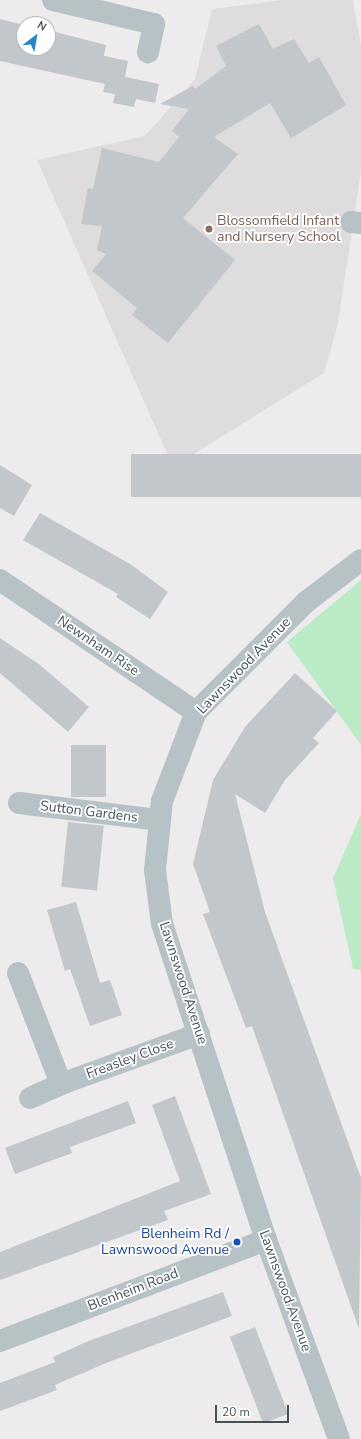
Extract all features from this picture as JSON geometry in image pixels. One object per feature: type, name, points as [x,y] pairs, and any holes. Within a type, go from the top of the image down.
[{"type":"street","points":[[53,0],[154,24],[148,52]]},
{"type":"street","name":"Lawnswood Avenue","points":[[339,1439],[266,1240],[162,924],[155,870],[162,801],[196,712],[306,602],[361,560]]},
{"type":"street","name":"Newnham Rise","points":[[0,580],[196,712]]},
{"type":"street","name":"Sutton Gardens","points":[[19,803],[160,820]]},
{"type":"street","points":[[18,973],[61,1084]]},
{"type":"street","name":"Freasley Close","points":[[30,1098],[61,1084],[199,1034]]},
{"type":"street","name":"Blenheim Road","points":[[0,1341],[266,1240]]},
{"type":"shaded area","name":"Blossomfield Infant and Nursery School","points":[[283,0],[353,0],[361,46],[361,171],[338,323],[324,373],[173,467],[37,160],[145,136],[195,79],[212,9]]},
{"type":"green space","points":[[361,580],[361,745],[287,642]]},
{"type":"green space","points":[[361,814],[361,970],[353,969],[333,878]]},
{"type":"building","points":[[0,19],[16,23],[16,56],[56,56],[56,32],[106,45],[104,56],[128,61],[125,77],[159,84],[155,103],[136,99],[134,107],[113,103],[115,94],[103,92],[105,84],[0,61]]},
{"type":"building","points":[[259,24],[273,49],[294,39],[309,63],[319,57],[346,105],[291,138],[270,103],[214,137],[238,154],[183,218],[235,260],[168,343],[132,315],[137,308],[92,271],[106,254],[97,250],[102,226],[81,224],[88,188],[93,189],[102,148],[159,162],[179,137],[172,131],[189,109],[160,104],[193,86],[195,89],[226,66],[216,46]]},
{"type":"building","points":[[131,454],[361,454],[361,497],[131,497]]},
{"type":"building","points":[[0,465],[32,485],[14,516],[0,508]]},
{"type":"building","points":[[40,513],[130,564],[168,592],[150,619],[116,597],[118,594],[23,540]]},
{"type":"building","points":[[0,638],[40,665],[89,707],[68,732],[0,673]]},
{"type":"building","points":[[295,673],[337,711],[313,738],[319,743],[285,780],[265,813],[235,794],[265,912],[361,1178],[359,1329],[252,1026],[246,1028],[203,914],[210,912],[193,864],[213,780],[245,727]]},
{"type":"building","points":[[71,745],[106,745],[106,797],[71,797]]},
{"type":"building","points":[[68,822],[104,826],[97,890],[61,887]]},
{"type":"building","points":[[76,902],[100,983],[110,980],[122,1015],[90,1026],[70,969],[65,971],[47,910]]},
{"type":"building","points":[[175,1096],[211,1194],[164,1211],[168,1220],[0,1280],[0,1252],[180,1181],[152,1105]]},
{"type":"building","points":[[128,1101],[136,1123],[70,1147],[72,1153],[15,1174],[5,1148]]},
{"type":"building","points":[[223,1292],[232,1316],[106,1363],[55,1385],[57,1390],[0,1411],[0,1383],[55,1362],[53,1357],[86,1342]]},
{"type":"building","points":[[255,1327],[288,1414],[263,1423],[230,1337]]},
{"type":"place","name":"Blossomfield Infant and Nursery School","points":[[209,229]]},
{"type":"place","name":"Blenheim Rd / Lawnswood Avenue","points":[[237,1242]]}]
